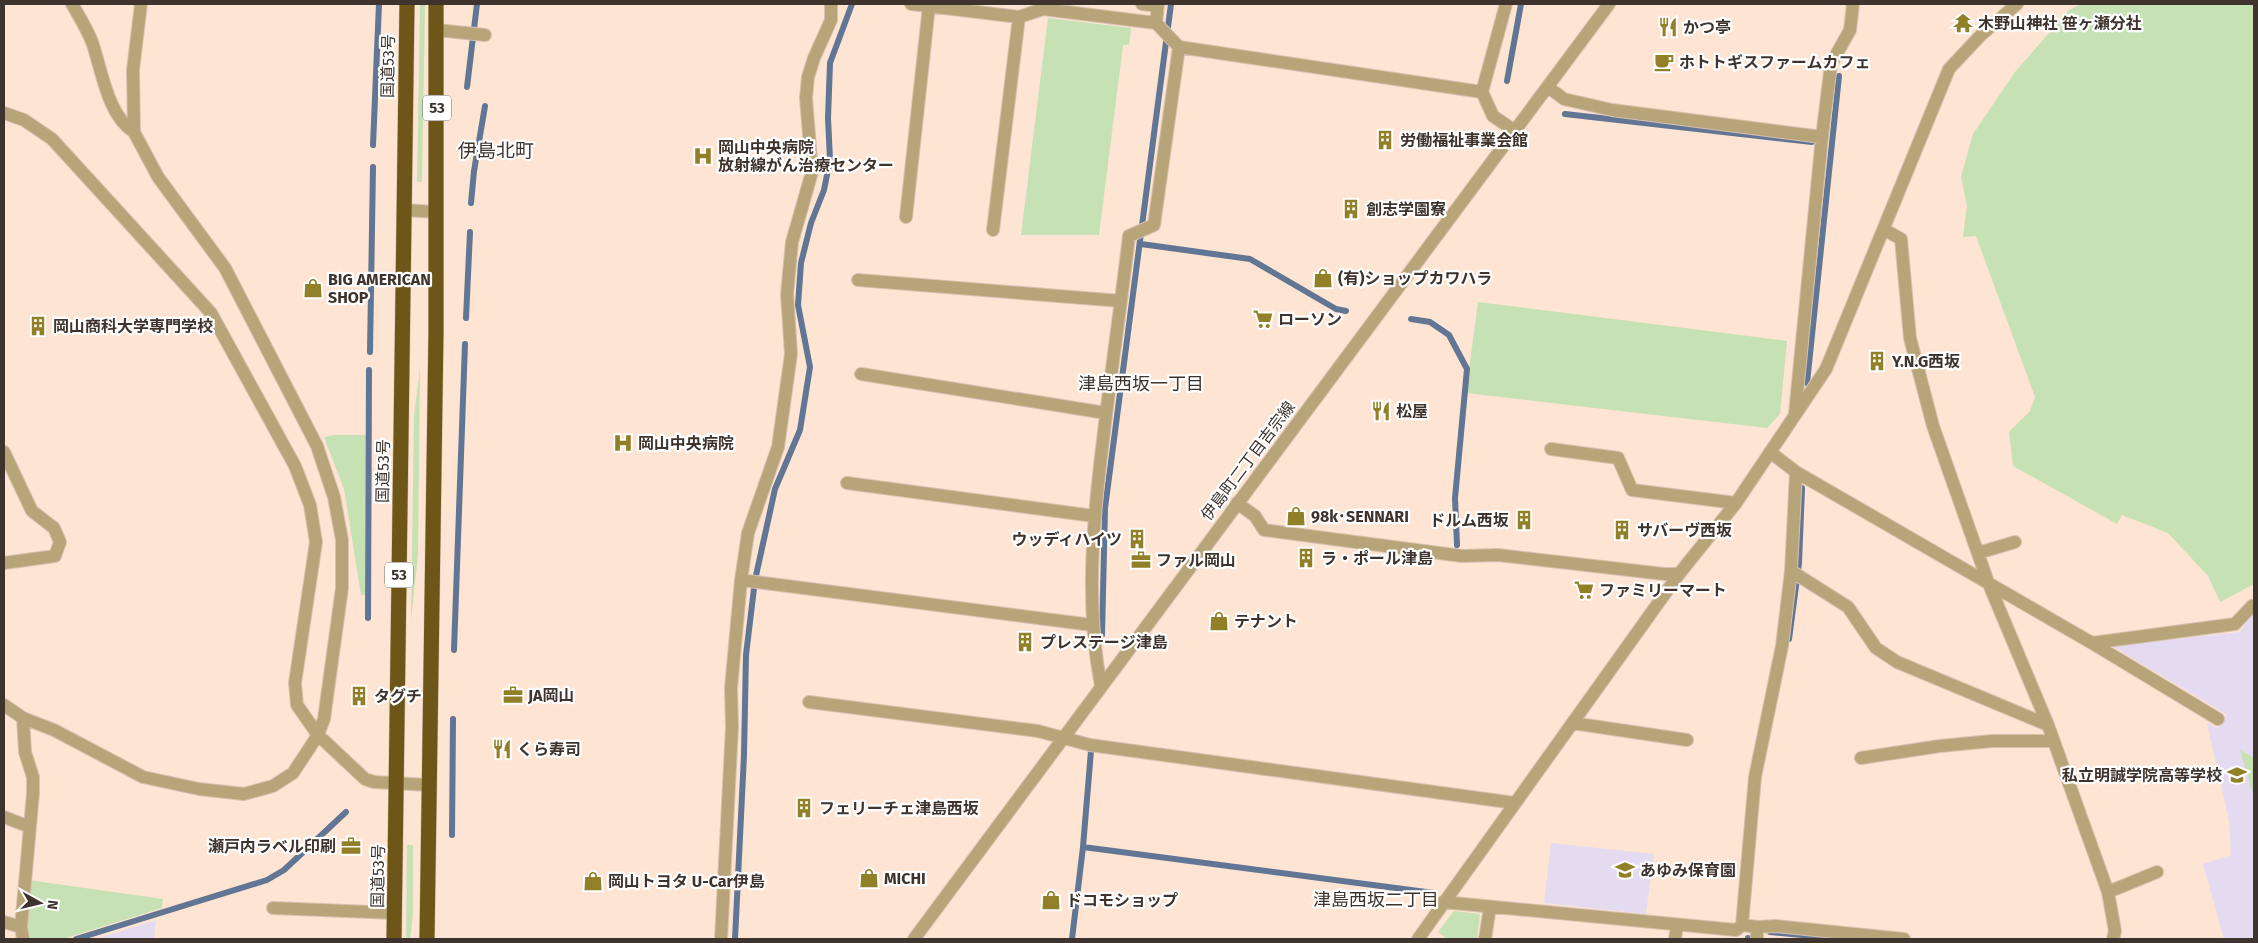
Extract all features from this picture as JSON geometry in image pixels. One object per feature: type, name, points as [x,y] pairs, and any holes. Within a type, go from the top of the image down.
[{"type":"highway","name":"国道53号","points":[[394,939],[407,4]]},
{"type":"highway","name":"53","points":[[427,939],[437,212],[436,4]]},
{"type":"street","points":[[72,4],[92,42],[101,76],[122,125],[134,132]]},
{"type":"street","points":[[4,705],[23,718],[54,730],[143,777],[199,789],[244,794],[273,786],[293,773],[318,735],[324,719],[342,588],[342,540],[334,497],[317,446],[225,268],[158,177],[134,132],[132,70],[141,4]]},
{"type":"street","points":[[721,939],[732,727],[731,688],[748,533],[778,447],[790,354],[787,294],[792,242],[812,172],[806,98],[808,77],[814,58],[831,20],[831,4]]},
{"type":"street","points":[[911,4],[1019,18],[1043,9],[1158,26],[1177,45],[1482,92]]},
{"type":"street","points":[[1142,4],[1157,5],[1158,26]]},
{"type":"street","points":[[1506,4],[1482,92],[1493,116],[1515,130]]},
{"type":"street","name":"伊島町二丁目吉宗線","points":[[914,939],[1609,4]]},
{"type":"street","points":[[1794,416],[1822,137],[1832,64],[1850,30],[1853,4]]},
{"type":"street","points":[[1418,939],[1679,574],[1736,503],[1826,369],[1885,230],[1949,69],[1981,35],[2017,4]]},
{"type":"street","points":[[906,217],[930,6]]},
{"type":"street","points":[[993,230],[1019,18]]},
{"type":"street","points":[[437,30],[478,34]]},
{"type":"street","points":[[1101,686],[1094,653],[1092,625],[1094,516],[1106,413],[1129,236],[1154,226],[1177,45]]},
{"type":"street","points":[[1548,87],[1564,99],[1612,110],[1822,137]]},
{"type":"street","points":[[4,114],[24,120],[52,139],[211,313],[295,466],[310,505],[316,542],[296,683],[297,705],[318,735],[365,778],[374,782],[429,785]]},
{"type":"street","points":[[404,210],[437,212]]},
{"type":"street","points":[[1885,230],[1901,239],[1910,338],[1933,426],[1988,582],[2048,726],[2108,892],[2115,931],[2113,939]]},
{"type":"street","points":[[858,280],[1121,301]]},
{"type":"street","points":[[861,374],[1106,413]]},
{"type":"street","points":[[1551,449],[1618,458],[1632,490],[1736,503]]},
{"type":"street","points":[[4,452],[32,512],[54,528],[60,542],[55,556],[4,563]]},
{"type":"street","points":[[1770,452],[1796,472],[2092,642],[2218,719]]},
{"type":"street","points":[[1443,902],[1736,930],[1742,925],[1755,777],[1795,573],[1796,472]]},
{"type":"street","points":[[847,483],[1094,516]]},
{"type":"street","points":[[1237,503],[1255,516],[1264,530],[1462,556],[1498,555],[1664,574],[1679,574]]},
{"type":"street","points":[[1978,553],[2015,542]]},
{"type":"street","points":[[1795,573],[1848,607],[1876,648],[1897,662],[2048,726]]},
{"type":"street","points":[[744,580],[1092,625]]},
{"type":"street","points":[[2092,642],[2235,624],[2252,606],[2254,607]]},
{"type":"street","points":[[809,702],[1038,731],[1090,745],[1515,803]]},
{"type":"street","points":[[4,922],[22,933],[33,777],[25,752],[23,718]]},
{"type":"street","points":[[1572,723],[1687,740]]},
{"type":"street","points":[[1861,758],[1940,746],[1992,741],[2053,741]]},
{"type":"street","points":[[4,817],[30,827]]},
{"type":"street","points":[[2108,892],[2157,872]]},
{"type":"street","points":[[1485,939],[1490,907]]},
{"type":"street","points":[[273,908],[395,913]]},
{"type":"street","points":[[1675,939],[1677,925]]},
{"type":"street","points":[[1742,925],[1757,933],[1776,926],[1904,939]]},
{"type":"shaded area","name":"私立明誠学院高等学校","points":[[2254,612],[2254,939],[2224,939],[2203,864],[2231,855],[2229,821],[2207,723],[2218,728],[2226,714],[2112,646],[2240,632]]},
{"type":"shaded area","points":[[1551,843],[1654,854],[1646,914],[1544,903]]},
{"type":"shaded area","points":[[156,920],[154,939],[96,939]]},
{"type":"green space","points":[[420,4],[425,4],[422,182],[417,182]]},
{"type":"green space","points":[[2081,4],[2254,4],[2254,584],[2220,602],[2208,576],[2168,533],[2122,515],[2117,524],[2013,466],[2009,432],[2030,411],[2035,397],[1976,236],[1963,237],[1967,206],[1961,177],[1973,134],[2015,72],[2069,10]]},
{"type":"green space","points":[[1048,18],[1131,28],[1129,45],[1123,45],[1099,235],[1021,235]]},
{"type":"green space","points":[[1478,302],[1787,341],[1780,414],[1767,428],[1466,393]]},
{"type":"green space","points":[[420,368],[418,555],[411,620],[414,416]]},
{"type":"green space","points":[[366,435],[365,595],[361,595],[344,489],[324,437]]},
{"type":"green space","points":[[2240,750],[2254,758],[2254,797]]},
{"type":"green space","points":[[407,845],[413,845],[413,913],[410,939],[406,939]]},
{"type":"green space","points":[[28,880],[163,899],[162,908],[63,939],[26,939]]},
{"type":"green space","points":[[1454,911],[1480,914],[1477,939],[1447,939],[1438,932]]},
{"type":"waterway","points":[[373,145],[379,4]]},
{"type":"waterway","points":[[467,87],[477,4]]},
{"type":"waterway","points":[[735,939],[744,755],[746,655],[755,580],[775,489],[800,430],[810,367],[798,305],[801,263],[811,223],[824,190],[830,160],[828,118],[830,63],[852,4]]},
{"type":"waterway","points":[[1102,635],[1105,508],[1171,4]]},
{"type":"waterway","points":[[1507,81],[1521,4]]},
{"type":"waterway","points":[[1807,383],[1839,76]]},
{"type":"waterway","points":[[471,203],[474,171],[485,106]]},
{"type":"waterway","points":[[1565,114],[1812,142]]},
{"type":"waterway","points":[[370,352],[373,167]]},
{"type":"waterway","points":[[466,318],[470,232]]},
{"type":"waterway","points":[[1141,244],[1250,259],[1336,309],[1346,311]]},
{"type":"waterway","points":[[1411,319],[1430,322],[1449,335],[1467,369],[1455,498],[1457,545]]},
{"type":"waterway","points":[[454,650],[465,344]]},
{"type":"waterway","points":[[368,618],[369,370]]},
{"type":"waterway","points":[[1789,639],[1799,563],[1802,488]]},
{"type":"waterway","points":[[452,835],[453,719]]},
{"type":"waterway","points":[[1072,939],[1083,847],[1091,751]]},
{"type":"waterway","points":[[76,939],[267,880],[284,870],[346,812]]},
{"type":"waterway","points":[[1083,847],[1434,893]]},
{"type":"waterway","points":[[1770,932],[1844,939]]},
{"type":"place","name":"木野山神社 笹ヶ瀬分社","points":[[1963,23]]},
{"type":"place","name":"かつ亭","points":[[1668,27]]},
{"type":"place","name":"ホトトギスファームカフェ","points":[[1664,62]]},
{"type":"place","name":"労働福祉事業会館","points":[[1385,140]]},
{"type":"place","name":"岡山中央病院 放射線がん治療センター","points":[[703,156]]},
{"type":"place","name":"創志学園寮","points":[[1351,209]]},
{"type":"place","name":"(有)ショップカワハラ","points":[[1323,278]]},
{"type":"place","name":"BIG AMERICAN SHOP","points":[[313,288]]},
{"type":"place","name":"ローソン","points":[[1263,319]]},
{"type":"place","name":"岡山商科大学専門学校","points":[[38,326]]},
{"type":"place","name":"Y.N.G西坂","points":[[1877,361]]},
{"type":"place","name":"松屋","points":[[1381,411]]},
{"type":"place","name":"岡山中央病院","points":[[623,443]]},
{"type":"place","name":"98k･SENNARI","points":[[1296,516]]},
{"type":"place","name":"ドルム西坂","points":[[1524,520]]},
{"type":"place","name":"サバーヴ西坂","points":[[1622,530]]},
{"type":"place","name":"ウッディハイツ","points":[[1137,539]]},
{"type":"place","name":"ラ・ポール津島","points":[[1306,558]]},
{"type":"place","name":"ファル岡山","points":[[1141,560]]},
{"type":"place","name":"ファミリーマート","points":[[1584,590]]},
{"type":"place","name":"テナント","points":[[1219,621]]},
{"type":"place","name":"プレステージ津島","points":[[1025,642]]},
{"type":"place","name":"JA岡山","points":[[513,695]]},
{"type":"place","name":"タグチ","points":[[359,696]]},
{"type":"place","name":"くら寿司","points":[[502,749]]},
{"type":"place","name":"私立明誠学院高等学校","points":[[2237,775]]},
{"type":"place","name":"フェリーチェ津島西坂","points":[[804,808]]},
{"type":"place","name":"瀬戸内ラベル印刷","points":[[351,846]]},
{"type":"place","name":"あゆみ保育園","points":[[1625,870]]},
{"type":"place","name":"MICHI","points":[[869,878]]},
{"type":"place","name":"岡山トヨタ U-Car伊島","points":[[593,881]]},
{"type":"place","name":"ドコモショップ","points":[[1051,900]]},
{"type":"district","name":"伊島北町","points":[[496,150]]},
{"type":"district","name":"津島西坂一丁目","points":[[1141,384]]},
{"type":"district","name":"津島西坂二丁目","points":[[1376,900]]}]
